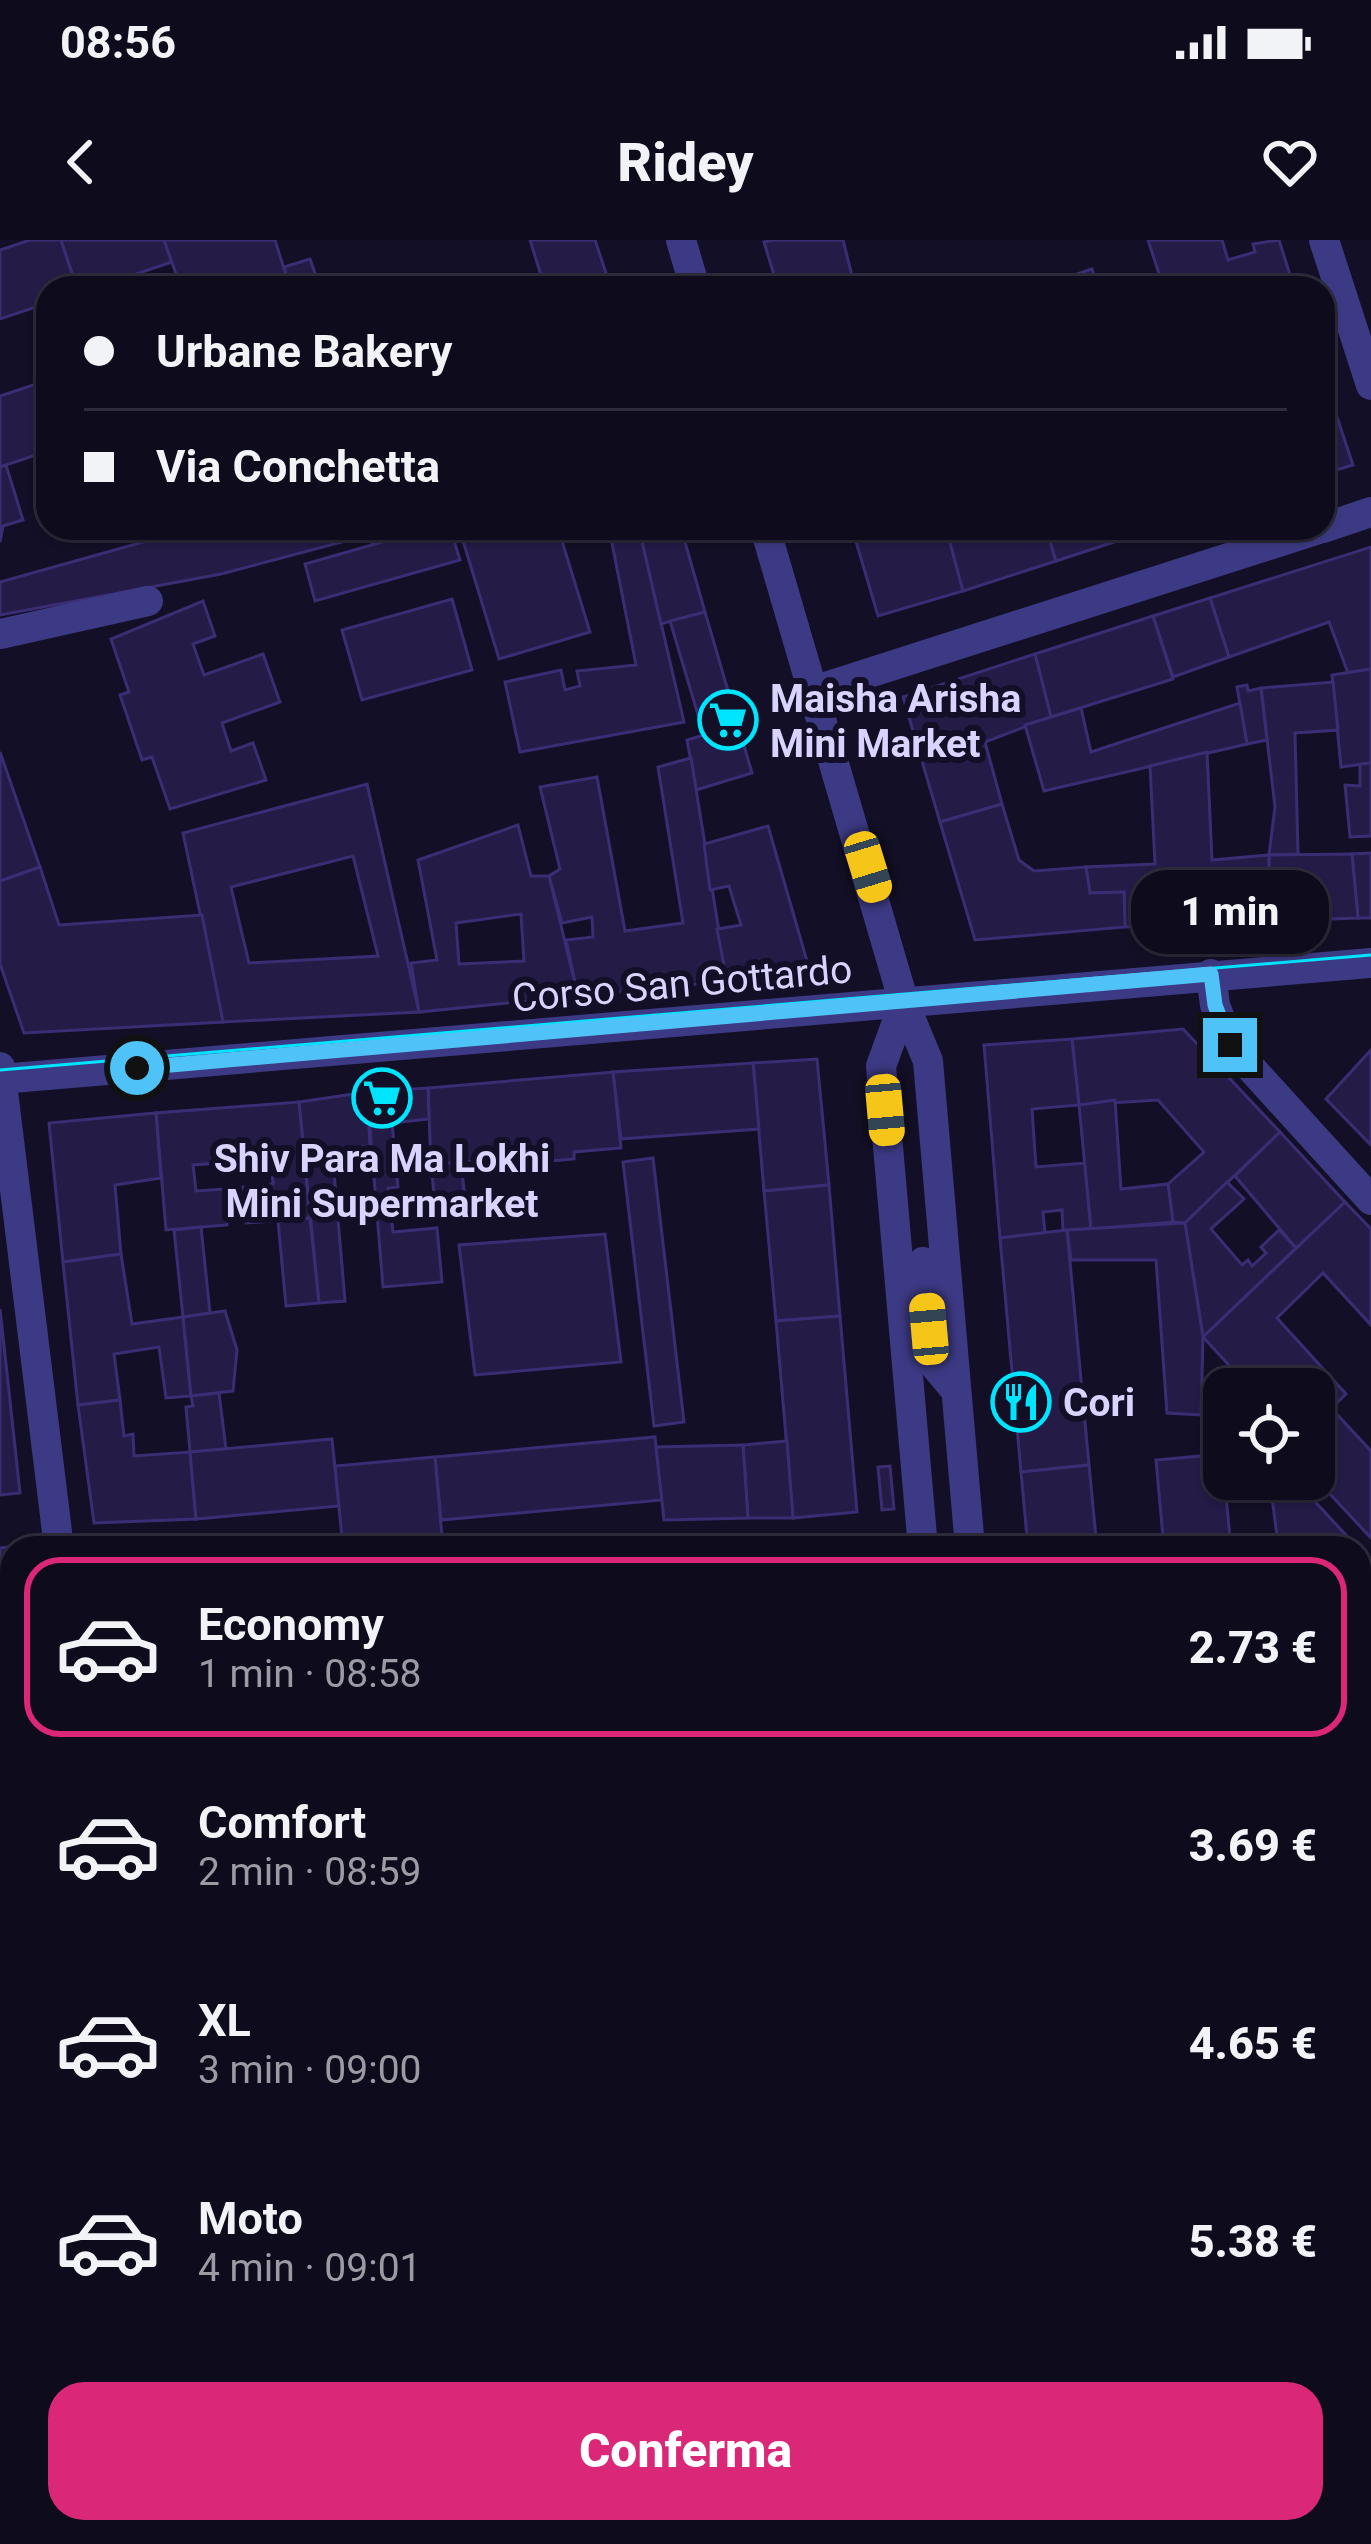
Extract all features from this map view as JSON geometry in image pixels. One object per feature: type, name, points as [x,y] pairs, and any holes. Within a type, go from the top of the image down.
[{"type":"street","points":[[681,240],[692,276]]},
{"type":"street","points":[[1324,240],[1371,385]]},
{"type":"street","points":[[1335,524],[1371,512]]},
{"type":"street","points":[[768,540],[816,690],[904,1003],[928,1061],[969,1536]]},
{"type":"street","points":[[816,690],[1285,540]]},
{"type":"street","points":[[0,634],[148,602]]},
{"type":"street","name":"Corso San Gottardo","points":[[2,1075],[1371,964]]},
{"type":"street","points":[[1211,974],[1215,1005],[1230,1045],[1371,1200]]},
{"type":"street","points":[[904,1003],[881,1066],[922,1536]]},
{"type":"street","points":[[2,1075],[58,1536]]},
{"type":"street","points":[[892,1200],[940,1197]]},
{"type":"street","points":[[923,1262],[932,1362],[956,1390]]},
{"type":"building","points":[[30,240],[61,240],[73,276],[36,276],[36,307],[0,319],[0,250]]},
{"type":"building","points":[[61,240],[164,240],[172,262],[130,276],[73,276]]},
{"type":"building","points":[[164,240],[275,240],[286,276],[177,276]]},
{"type":"building","points":[[530,240],[595,240],[607,276],[541,276]]},
{"type":"building","points":[[843,240],[852,276],[774,276],[764,242]]},
{"type":"building","points":[[1148,240],[1222,240],[1228,260],[1255,252],[1253,244],[1279,240],[1290,276],[1160,276]]},
{"type":"building","points":[[310,259],[316,276],[287,276],[284,267]]},
{"type":"building","points":[[36,384],[36,455],[0,467],[0,396]]},
{"type":"building","points":[[1335,411],[1353,465],[1335,470]]},
{"type":"building","points":[[6,465],[23,520],[3,526],[0,542],[0,467]]},
{"type":"building","points":[[150,540],[342,542],[221,574],[0,615],[0,582]]},
{"type":"building","points":[[389,540],[454,540],[460,560],[315,601],[305,564]]},
{"type":"building","points":[[463,540],[562,540],[590,632],[499,659]]},
{"type":"building","points":[[611,540],[642,540],[684,722],[520,752],[505,682],[561,670],[565,690],[580,686],[577,671],[636,665]]},
{"type":"building","points":[[642,540],[684,540],[705,612],[661,624]]},
{"type":"building","points":[[856,540],[950,540],[963,591],[878,616]]},
{"type":"building","points":[[949,540],[1050,540],[1056,561],[963,591]]},
{"type":"building","points":[[1050,540],[1120,540],[1056,561]]},
{"type":"building","points":[[1371,547],[1371,669],[1348,673],[1329,622],[1229,657],[1210,598]]},
{"type":"building","points":[[1210,598],[1229,657],[1173,677],[1153,616]]},
{"type":"building","points":[[452,599],[472,670],[362,700],[342,630]]},
{"type":"building","points":[[203,601],[215,636],[193,644],[204,675],[263,654],[280,702],[222,723],[231,751],[253,743],[266,780],[170,809],[152,757],[142,760],[120,695],[129,692],[111,639]]},
{"type":"building","points":[[705,612],[752,773],[696,790],[687,740],[704,735],[670,621]]},
{"type":"building","points":[[1153,616],[1173,679],[1051,717],[1035,654]]},
{"type":"building","points":[[1035,654],[1051,717],[985,742],[1002,804],[940,822],[903,697]]},
{"type":"building","points":[[1371,669],[1371,763],[1341,767],[1332,675]]},
{"type":"building","points":[[1333,682],[1338,730],[1295,733],[1298,854],[1269,855],[1275,807],[1261,688]]},
{"type":"building","points":[[1247,685],[1248,691],[1261,688],[1267,740],[1247,744],[1237,687]]},
{"type":"building","points":[[1240,703],[1247,744],[1044,791],[1025,725],[1081,708],[1091,752]]},
{"type":"building","points":[[0,752],[40,867],[0,881]]},
{"type":"building","points":[[1207,752],[1212,860],[1269,855],[1270,921],[1125,927],[1124,892],[1090,893],[1086,867],[1155,864],[1150,766]]},
{"type":"building","points":[[691,758],[727,981],[578,996],[566,940],[593,937],[592,917],[562,923],[549,876],[560,869],[540,787],[597,777],[625,931],[683,923],[658,767]]},
{"type":"building","points":[[1371,763],[1371,836],[1350,837],[1345,785],[1360,786],[1360,764]]},
{"type":"building","points":[[367,784],[419,1012],[223,1022],[183,833]],"holes":[[[353,856],[378,956],[249,963],[231,887]]]},
{"type":"building","points":[[1002,804],[1019,860],[1034,871],[1086,867],[1090,893],[1124,892],[1125,927],[975,940],[940,822]]},
{"type":"building","points":[[518,825],[531,876],[549,876],[578,996],[419,1012],[411,963],[437,960],[418,860]],"holes":[[[521,914],[524,961],[459,964],[456,923]]]},
{"type":"building","points":[[768,826],[809,968],[727,981],[717,929],[741,925],[729,886],[710,890],[704,844]]},
{"type":"building","points":[[1371,853],[1371,918],[1358,918],[1352,854]]},
{"type":"building","points":[[1352,854],[1358,918],[1270,921],[1269,855]]},
{"type":"building","points":[[40,867],[59,925],[202,915],[223,1022],[24,1033],[0,964],[0,881]]},
{"type":"building","points":[[1183,1029],[1280,1132],[1185,1223],[1173,1222],[1168,1184],[1204,1152],[1158,1100],[1079,1105],[1072,1039]]},
{"type":"building","points":[[1072,1039],[1079,1105],[1032,1109],[1036,1167],[1085,1163],[1091,1229],[1063,1231],[1062,1210],[1043,1212],[1045,1233],[1000,1238],[984,1045]]},
{"type":"building","points":[[1371,1050],[1371,1145],[1326,1099]]},
{"type":"building","points":[[817,1059],[829,1185],[764,1191],[753,1063]]},
{"type":"building","points":[[753,1063],[759,1129],[621,1139],[613,1072]]},
{"type":"building","points":[[613,1072],[621,1148],[574,1152],[574,1159],[473,1168],[472,1161],[431,1165],[428,1088]]},
{"type":"building","points":[[428,1088],[429,1119],[392,1123],[398,1187],[388,1188],[393,1232],[437,1228],[442,1282],[383,1287],[367,1092]]},
{"type":"building","points":[[367,1092],[370,1146],[332,1149],[345,1301],[319,1303],[299,1102]]},
{"type":"building","points":[[1115,1100],[1121,1189],[1168,1184],[1173,1222],[1091,1229],[1079,1105]]},
{"type":"building","points":[[299,1102],[310,1218],[246,1223],[243,1187],[273,1184],[271,1159],[193,1165],[196,1191],[224,1189],[227,1225],[166,1230],[156,1113]]},
{"type":"building","points":[[156,1113],[161,1178],[115,1185],[121,1254],[63,1262],[49,1123]]},
{"type":"building","points":[[1280,1132],[1345,1202],[1296,1248],[1235,1176]]},
{"type":"building","points":[[653,1158],[684,1422],[654,1426],[623,1162]]},
{"type":"building","points":[[461,1162],[466,1210],[436,1213],[431,1165]]},
{"type":"building","points":[[1227,1182],[1244,1199],[1211,1229],[1242,1265],[1248,1260],[1252,1266],[1266,1253],[1261,1247],[1279,1230],[1296,1248],[1203,1337],[1185,1223]]},
{"type":"building","points":[[829,1185],[840,1316],[776,1321],[764,1191]]},
{"type":"building","points":[[1345,1202],[1371,1229],[1371,1325],[1323,1273],[1277,1318],[1322,1368],[1232,1368],[1203,1337]]},
{"type":"building","points":[[310,1218],[319,1303],[286,1306],[278,1221]]},
{"type":"building","points":[[1185,1223],[1203,1337],[1201,1415],[1167,1413],[1156,1260],[1071,1260],[1067,1230]]},
{"type":"building","points":[[201,1227],[210,1313],[183,1317],[174,1230]]},
{"type":"building","points":[[1067,1230],[1089,1465],[1021,1472],[1000,1238]]},
{"type":"building","points":[[605,1234],[621,1362],[475,1375],[459,1245]]},
{"type":"building","points":[[121,1254],[132,1324],[183,1317],[191,1396],[166,1398],[159,1347],[114,1354],[120,1400],[78,1405],[63,1262]]},
{"type":"building","points":[[0,1309],[20,1493],[0,1495]]},
{"type":"building","points":[[225,1311],[237,1350],[233,1391],[191,1396],[183,1317]]},
{"type":"building","points":[[840,1316],[857,1512],[793,1518],[776,1321]]},
{"type":"building","points":[[1335,1382],[1346,1394],[1335,1405]]},
{"type":"building","points":[[219,1393],[226,1449],[190,1452],[186,1407],[193,1406],[191,1396]]},
{"type":"building","points":[[120,1400],[124,1436],[133,1434],[134,1456],[190,1452],[196,1519],[94,1523],[78,1405]]},
{"type":"building","points":[[1335,1412],[1371,1451],[1369,1536],[1335,1499]]},
{"type":"building","points":[[655,1437],[662,1500],[441,1520],[435,1457]]},
{"type":"building","points":[[332,1439],[339,1506],[196,1519],[190,1452]]},
{"type":"building","points":[[787,1441],[793,1518],[748,1518],[743,1445]]},
{"type":"building","points":[[743,1445],[748,1518],[664,1520],[656,1447]]},
{"type":"building","points":[[1203,1456],[1203,1500],[1226,1500],[1230,1536],[1163,1536],[1156,1460]]},
{"type":"building","points":[[435,1457],[442,1536],[342,1536],[335,1466]]},
{"type":"building","points":[[1089,1465],[1096,1536],[1027,1536],[1021,1472]]},
{"type":"building","points":[[890,1466],[894,1509],[882,1510],[878,1467]]},
{"type":"building","points":[[1272,1500],[1313,1500],[1347,1536],[1277,1536]]},
{"type":"tram line","points":[[0,1070],[1371,955]]},
{"type":"place","name":"Maisha Arisha Mini Market","points":[[728,720]]},
{"type":"place","name":"Shiv Para Ma Lokhi Mini Supermarket","points":[[382,1098]]},
{"type":"place","name":"Cori","points":[[1021,1402]]},
{"type":"route","points":[[137,1068],[821,1012],[1211,974],[1215,1005],[1230,1045]]}]
